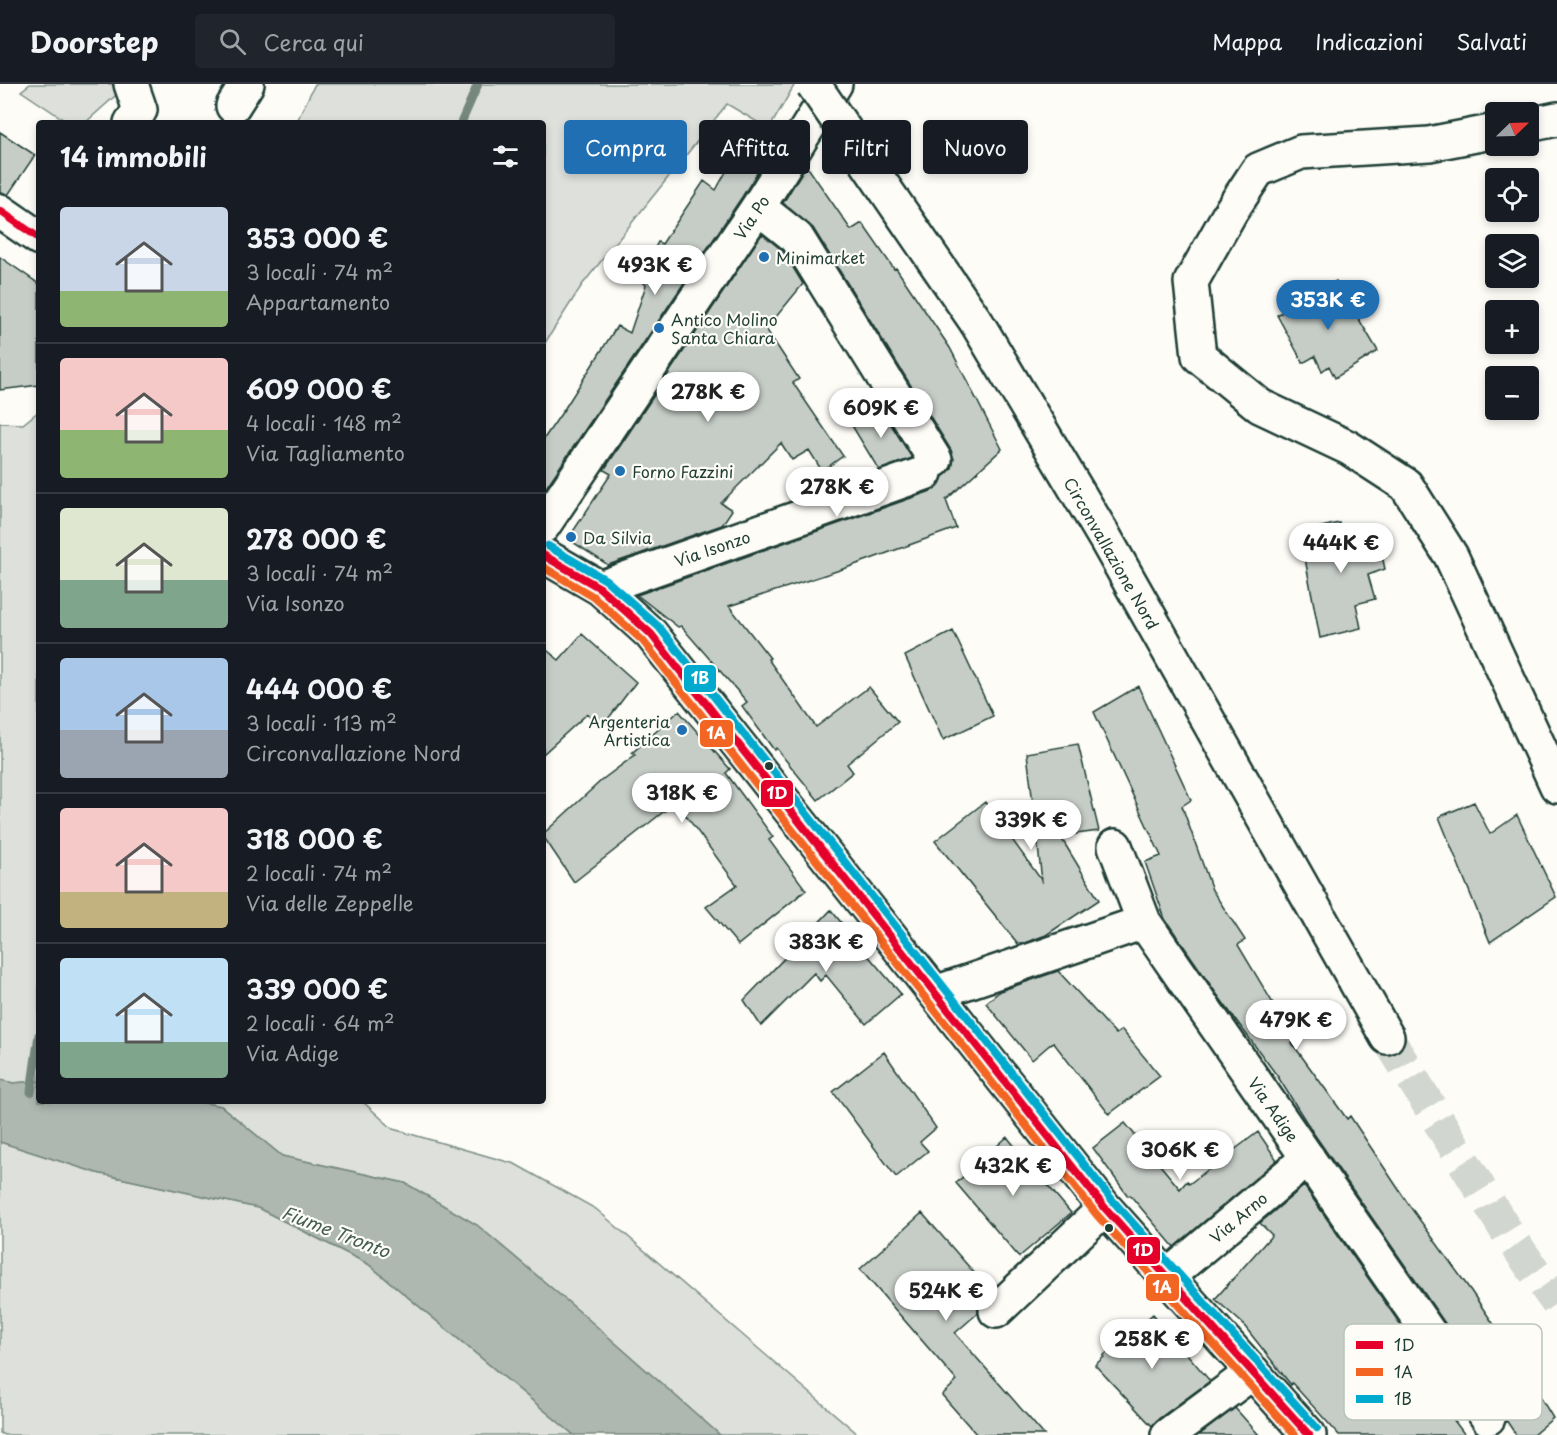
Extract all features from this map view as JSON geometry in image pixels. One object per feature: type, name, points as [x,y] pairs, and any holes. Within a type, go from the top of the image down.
[{"type":"street","points":[[131,84],[140,110],[133,120]]},
{"type":"street","name":"Circonvallazione Nord","points":[[813,84],[977,322],[1105,538],[1387,1037]]},
{"type":"street","name":"Via Po","points":[[546,522],[758,207],[835,84]]},
{"type":"street","points":[[1539,122],[1557,119]]},
{"type":"street","points":[[1485,133],[1429,144],[1301,152],[1258,170],[1231,211],[1191,282],[1199,356],[1260,406],[1349,448],[1406,484],[1451,556],[1557,786]]},
{"type":"street","name":"Via Isonzo","points":[[600,588],[930,466],[797,238],[758,207]]},
{"type":"street","points":[[0,211],[36,236]]},
{"type":"street","points":[[546,557],[600,588],[651,634],[1105,1208],[1309,1435]]},
{"type":"street","name":"Via Adige","points":[[1115,846],[1144,922],[1423,1324]]},
{"type":"street","points":[[934,993],[1144,922]]},
{"type":"street","name":"Via Arno","points":[[1168,1276],[1308,1158]]},
{"type":"street","points":[[996,1311],[1105,1208]]},
{"type":"street","points":[[1168,1435],[1253,1372]]},
{"type":"shaded area","points":[[30,84],[123,84],[124,88],[88,120],[64,120],[21,91]]},
{"type":"shaded area","points":[[315,84],[795,84],[774,120],[754,120],[727,104],[714,120],[699,120],[699,139],[687,154],[687,120],[564,120],[564,174],[671,174],[582,285],[546,341],[546,120],[297,120]]},
{"type":"shaded area","points":[[36,413],[36,1081],[13,1083],[0,1080],[0,423],[23,424]]},
{"type":"shaded area","points":[[211,1104],[365,1104],[393,1129],[515,1164],[596,1209],[859,1435],[720,1435],[477,1225],[405,1183],[282,1156],[221,1106]]},
{"type":"shaded area","points":[[0,1142],[97,1173],[258,1208],[368,1264],[574,1435],[4,1435],[0,1433]]},
{"type":"water","name":"Fiume Tronto","points":[[0,1080],[13,1083],[36,1081],[36,1104],[211,1104],[221,1106],[282,1156],[405,1183],[477,1225],[720,1435],[574,1435],[368,1264],[258,1208],[97,1173],[0,1142]]},
{"type":"building","points":[[0,132],[35,155],[8,195],[0,193]]},
{"type":"building","points":[[810,170],[851,230],[862,223],[894,269],[896,268],[950,348],[1002,449],[946,500],[956,528],[846,568],[729,606],[770,658],[768,659],[816,727],[869,687],[898,722],[847,764],[853,772],[818,800],[776,748],[774,750],[742,706],[747,702],[681,626],[678,627],[637,595],[931,491],[939,486],[943,476],[952,468],[954,459],[951,450],[813,228],[783,203],[801,174],[810,174]]},
{"type":"building","points":[[725,174],[756,174],[546,488],[546,436],[617,326],[630,333],[646,285],[639,278],[658,242],[662,244],[704,181],[716,190]]},
{"type":"building","points":[[762,234],[783,251],[803,284],[766,329],[799,379],[793,383],[843,456],[822,471],[809,450],[792,460],[781,443],[721,503],[732,510],[722,525],[608,565],[568,539],[611,474],[604,470]]},
{"type":"building","points":[[0,257],[36,282],[36,385],[0,390]]},
{"type":"building","points":[[1336,281],[1378,351],[1335,378],[1329,366],[1322,371],[1315,356],[1303,363],[1277,315]]},
{"type":"building","points":[[879,405],[912,458],[879,470],[851,424]]},
{"type":"building","points":[[1339,523],[1343,535],[1375,524],[1385,569],[1368,575],[1375,599],[1356,604],[1361,628],[1320,638],[1300,532]]},
{"type":"building","points":[[953,631],[993,716],[943,740],[905,656]]},
{"type":"building","points":[[582,634],[636,682],[602,727],[587,714],[546,751],[546,649],[559,660]]},
{"type":"building","points":[[1138,686],[1191,800],[1182,806],[1212,890],[1245,940],[1238,945],[1295,1040],[1292,1043],[1347,1119],[1350,1116],[1409,1205],[1494,1324],[1446,1324],[1312,1131],[1278,1077],[1165,919],[1145,862],[1161,856],[1094,712]]},
{"type":"building","points":[[679,711],[730,769],[726,773],[773,837],[769,840],[806,890],[738,945],[706,907],[737,885],[676,802],[574,882],[546,840],[546,831],[603,779],[635,755],[632,753]]},
{"type":"building","points":[[1078,744],[1099,831],[1060,836],[1099,900],[1046,935],[1019,945],[935,841],[985,802],[1042,881],[1027,753]]},
{"type":"building","points":[[1474,802],[1490,834],[1517,815],[1556,897],[1490,942],[1439,817]]},
{"type":"building","points":[[831,910],[901,994],[866,1024],[826,975],[820,981],[814,973],[761,1026],[744,1000]]},
{"type":"building","points":[[1058,971],[1116,1034],[1122,1030],[1160,1076],[1109,1114],[1053,1042],[1032,1060],[986,1003],[1000,991]]},
{"type":"building","points":[[884,1052],[936,1128],[920,1142],[928,1151],[896,1177],[833,1092]]},
{"type":"building","points":[[1125,1123],[1180,1189],[1187,1181],[1189,1184],[1258,1132],[1277,1160],[1174,1247],[1130,1195],[1128,1196],[1093,1148]]},
{"type":"building","points":[[1007,1137],[1071,1213],[1019,1257],[956,1183]]},
{"type":"building","points":[[1304,1186],[1400,1324],[1344,1324],[1344,1420],[1454,1420],[1465,1435],[1339,1435],[1292,1383],[1291,1385],[1242,1323],[1215,1299],[1272,1235],[1260,1223]]},
{"type":"building","points":[[922,1213],[990,1291],[978,1305],[978,1313],[955,1333],[1044,1435],[977,1435],[942,1395],[957,1381],[860,1269]]},
{"type":"building","points":[[1153,1314],[1210,1381],[1152,1426],[1095,1365]]},
{"type":"building","points":[[1542,1400],[1553,1418],[1533,1435],[1516,1435],[1506,1420],[1542,1420]]},
{"type":"building","points":[[1235,1408],[1259,1435],[1199,1435]]},
{"type":"waterway","points":[[462,120],[478,84]]},
{"type":"waterway","points":[[31,1092],[36,1056]]},
{"type":"tunnel","points":[[1387,1037],[1508,1234],[1557,1303]]},
{"type":"transit line","name":"1D","points":[[0,211],[36,236]]},
{"type":"transit line","name":"1B","points":[[548,546],[606,580],[659,627],[1113,1201],[1317,1428]]},
{"type":"transit line","name":"1D","points":[[546,557],[600,588],[651,634],[1105,1208],[1309,1435]]},
{"type":"transit line","name":"1A","points":[[546,569],[594,597],[643,641],[1097,1215],[1295,1435]]},
{"type":"place","name":"Minimarket","points":[[764,257]]},
{"type":"place","name":"Antico Molino Santa Chiara","points":[[659,328]]},
{"type":"place","name":"Forno Fazzini","points":[[620,471]]},
{"type":"place","name":"Da Silvia","points":[[571,537]]},
{"type":"place","name":"Argenteria Artistica","points":[[682,730]]}]
